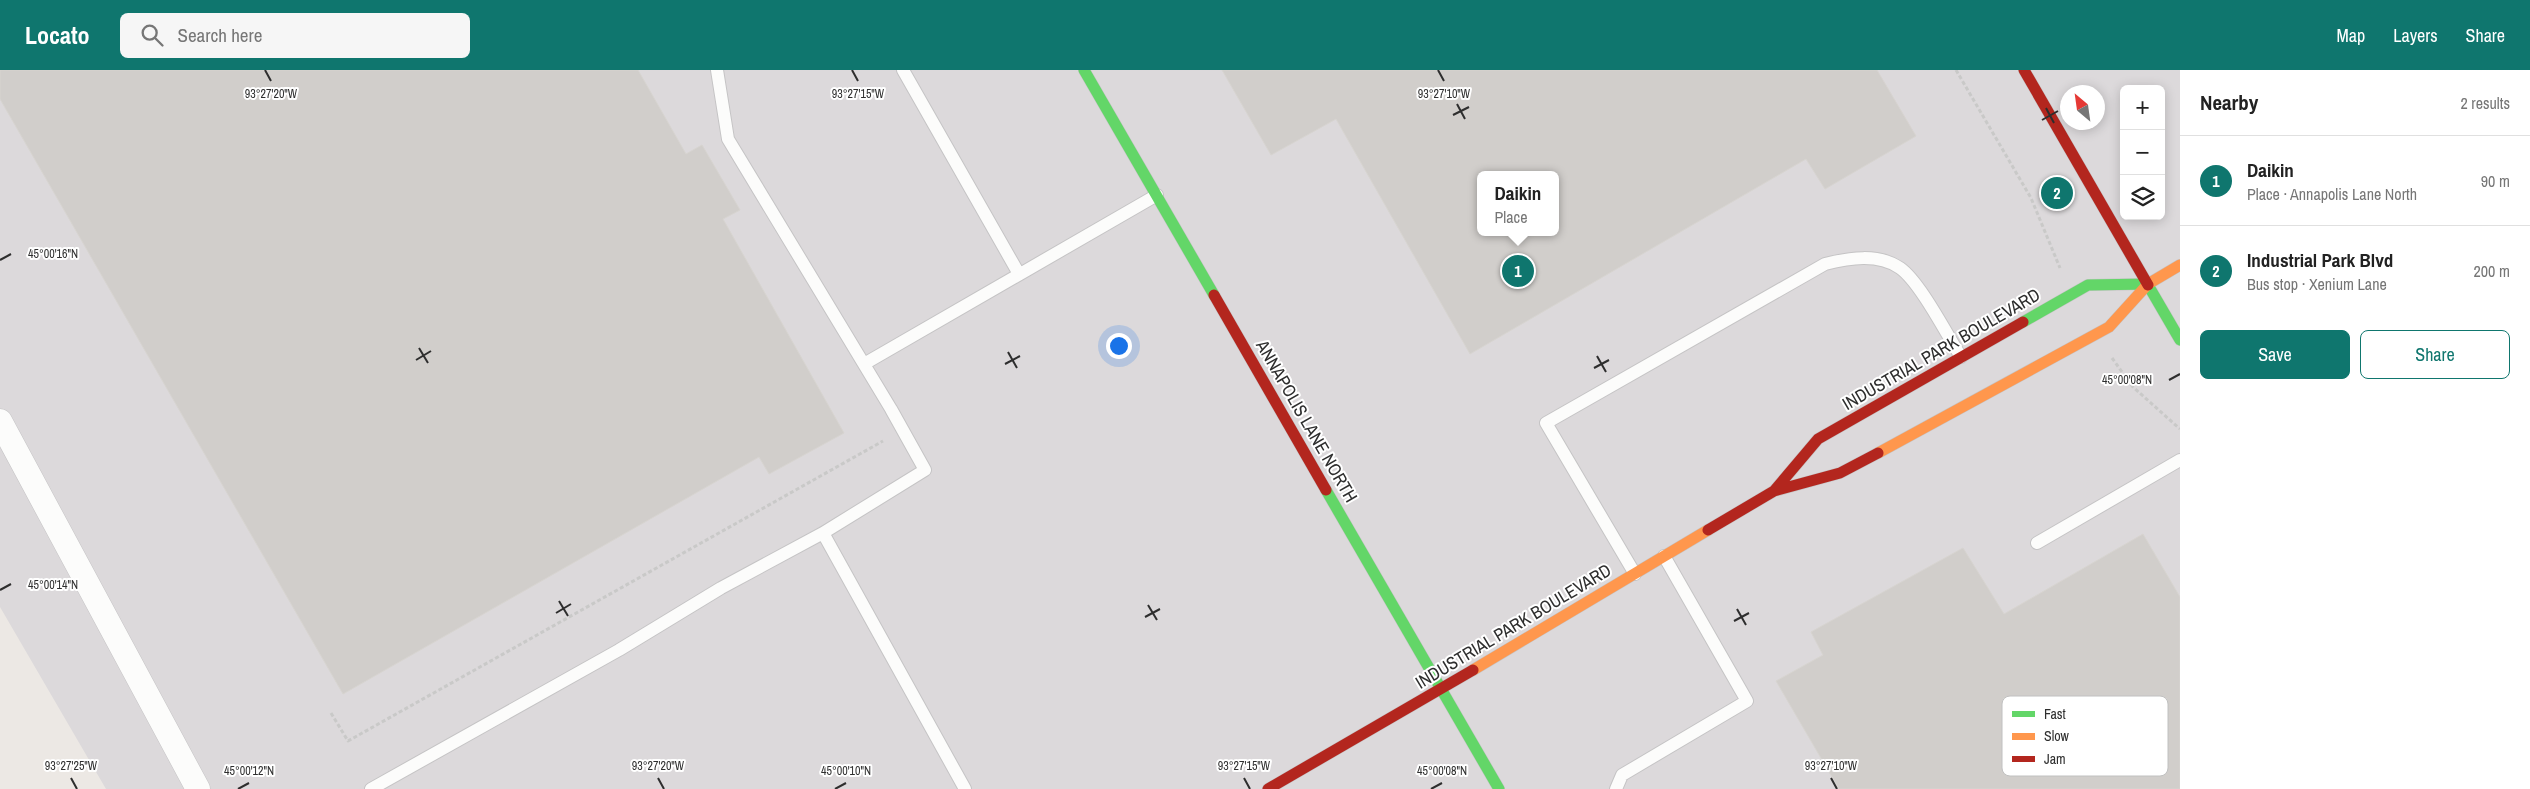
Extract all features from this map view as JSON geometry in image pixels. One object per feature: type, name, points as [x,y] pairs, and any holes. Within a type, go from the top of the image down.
[{"type":"street","name":"ANNAPOLIS LANE NORTH","points":[[1084,70],[1499,789]]},
{"type":"street","points":[[2024,70],[2180,340]]},
{"type":"street","name":"INDUSTRIAL PARK BOULEVARD","points":[[1268,789],[1442,690],[1774,491],[1840,473],[2109,327],[2148,284],[2180,265]]},
{"type":"street","name":"INDUSTRIAL PARK BOULEVARD","points":[[1774,491],[1818,439],[2088,285],[2148,284]]},
{"type":"street","points":[[0,421],[198,789]]},
{"type":"lane","points":[[371,789],[618,650],[721,588],[823,534],[925,470],[864,364],[728,139],[717,70]]},
{"type":"lane","points":[[903,70],[1019,274]]},
{"type":"lane","points":[[864,364],[1156,195]]},
{"type":"lane","points":[[1635,574],[1546,423],[1825,264],[1850,257],[1876,259],[1900,268],[1915,285],[1961,357]]},
{"type":"lane","points":[[2037,543],[2180,460]]},
{"type":"lane","points":[[823,534],[965,789]]},
{"type":"lane","points":[[1616,789],[1622,775],[1747,701],[1664,556]]},
{"type":"path","points":[[1956,70],[2031,198],[2056,262],[2075,293]]},
{"type":"path","points":[[2098,333],[2115,364],[2133,387],[2180,429]]},
{"type":"path","points":[[331,713],[348,741],[903,430]]},
{"type":"shaded area","points":[[0,70],[2180,70],[2180,789],[106,789],[0,607]]},
{"type":"building","points":[[0,70],[638,70],[686,154],[702,145],[740,210],[723,219],[844,433],[769,474],[759,457],[343,694],[0,99]]},
{"type":"building","points":[[1222,70],[1877,70],[1916,136],[1825,189],[1806,159],[1470,354],[1336,119],[1271,155]]},
{"type":"building","points":[[2143,534],[2180,597],[2180,789],[1839,789],[1776,681],[1823,655],[1811,632],[1963,548],[2004,614]]},
{"type":"traffic: fast","points":[[1084,70],[1214,295]]},
{"type":"traffic: fast","points":[[2023,322],[2088,285],[2148,284]]},
{"type":"traffic: fast","points":[[2148,285],[2180,340]]},
{"type":"traffic: fast","points":[[1326,490],[1499,789]]},
{"type":"traffic: slow","points":[[1878,453],[2109,327],[2148,284],[2180,265]]},
{"type":"traffic: slow","points":[[1473,670],[1708,530]]},
{"type":"traffic: jam","points":[[2024,70],[2148,285]]},
{"type":"traffic: jam","points":[[1214,295],[1326,490]]},
{"type":"traffic: jam","points":[[1774,491],[1818,439],[2023,322]]},
{"type":"traffic: jam","points":[[1708,530],[1774,491],[1840,473],[1878,453]]},
{"type":"traffic: jam","points":[[1268,789],[1473,670]]},
{"type":"place","name":"Industrial Park Blvd","points":[[2057,193]]},
{"type":"place","name":"Daikin","points":[[1518,271]]}]
